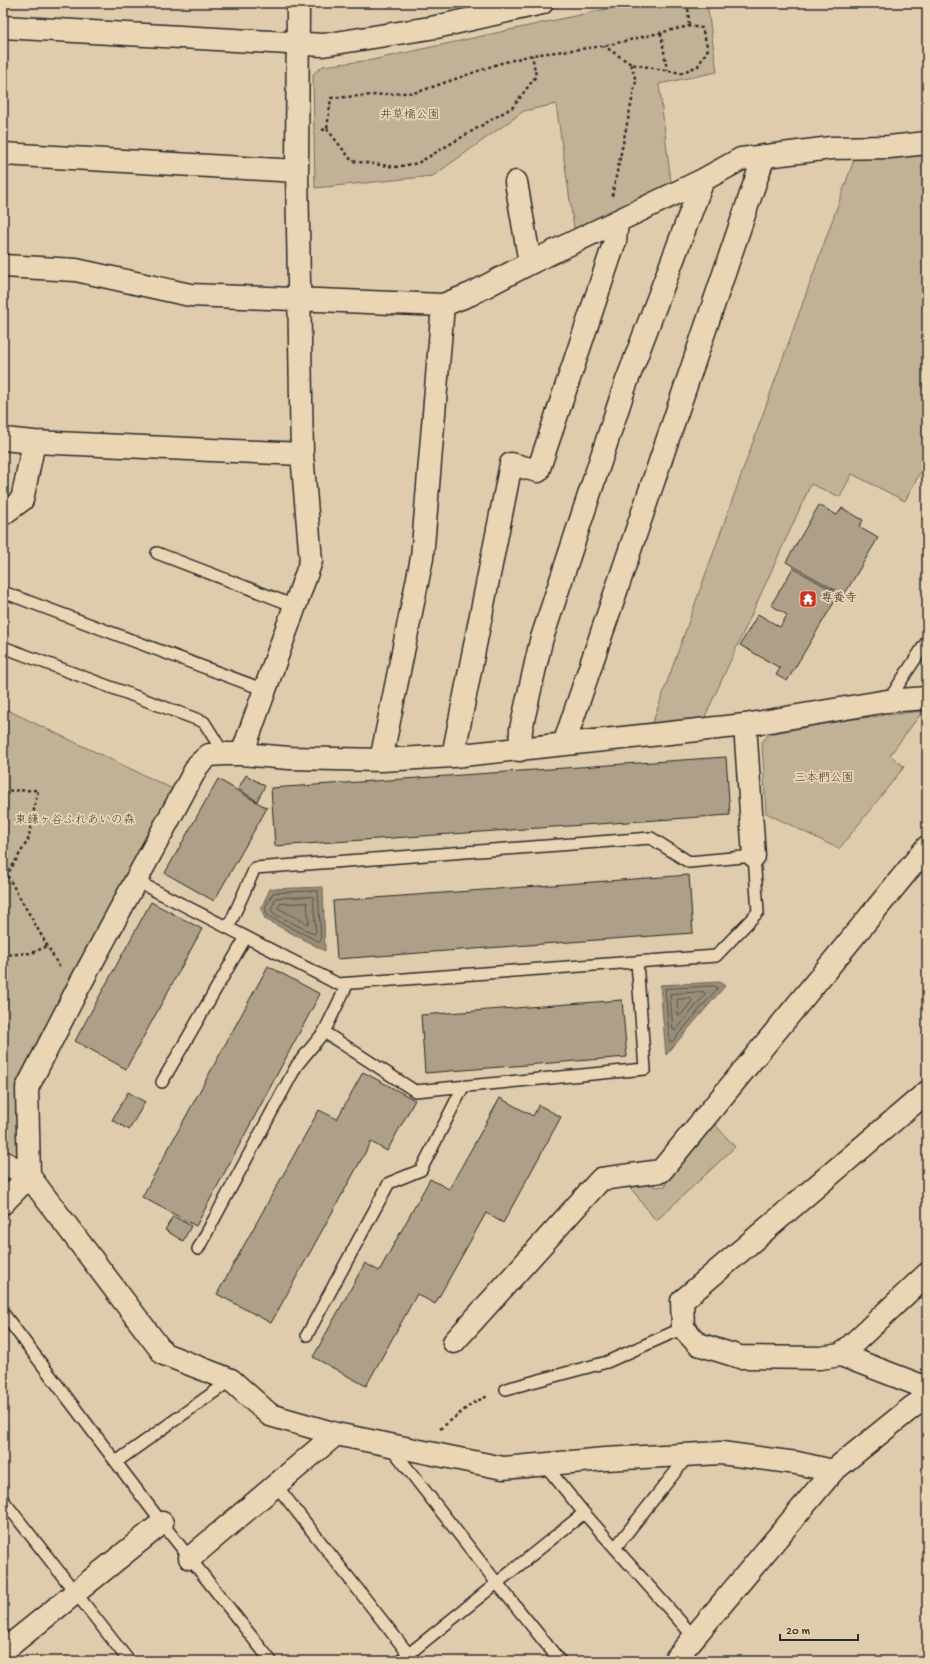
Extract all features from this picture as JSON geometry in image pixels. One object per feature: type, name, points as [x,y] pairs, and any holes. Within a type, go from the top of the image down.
[{"type":"street","points":[[233,754],[265,690],[311,561],[302,454],[297,171],[298,3]]},
{"type":"street","points":[[3,27],[298,45],[323,45],[436,27],[542,3]]},
{"type":"street","points":[[3,266],[76,270],[190,295],[443,305],[471,294],[530,263],[703,180],[741,159],[831,148],[889,147],[927,143]]},
{"type":"street","points":[[3,154],[297,171]]},
{"type":"street","points":[[564,744],[764,156]]},
{"type":"street","points":[[520,750],[521,729],[541,640],[624,386],[703,180]]},
{"type":"street","points":[[516,182],[530,263]]},
{"type":"street","points":[[453,756],[511,464],[538,471],[615,241],[611,225]]},
{"type":"street","points":[[381,760],[422,558],[443,305]]},
{"type":"street","points":[[3,439],[34,442],[302,454]]},
{"type":"street","points":[[3,514],[22,500],[34,442]]},
{"type":"street","points":[[3,1203],[29,1176],[28,1088],[77,990],[198,765],[209,756],[233,754],[289,758],[381,760],[453,756],[745,725],[887,701],[927,698]]},
{"type":"street","points":[[745,725],[754,856]]},
{"type":"street","points":[[454,1342],[601,1179],[661,1171],[927,847]]},
{"type":"street","points":[[927,1092],[682,1301],[683,1328],[698,1344],[740,1357],[820,1358],[841,1355],[927,1388]]},
{"type":"street","points":[[3,1162],[29,1176],[164,1354],[231,1380],[270,1415],[336,1434],[503,1468],[606,1459],[688,1456],[721,1453],[797,1463],[833,1471]]},
{"type":"street","points":[[841,1355],[927,1274]]},
{"type":"street","points":[[674,1661],[833,1471],[927,1397]]},
{"type":"street","points":[[190,1558],[336,1434]]},
{"type":"street","points":[[3,1651],[162,1523]]},
{"type":"lane","points":[[157,553],[295,606]]},
{"type":"lane","points":[[3,592],[265,690]]},
{"type":"lane","points":[[887,701],[927,640]]},
{"type":"lane","points":[[3,647],[204,722],[233,754]]},
{"type":"lane","points":[[144,885],[228,928],[338,984],[716,956],[758,912],[754,856],[689,862],[651,838],[255,868],[228,928]]},
{"type":"lane","points":[[162,1082],[246,937]]},
{"type":"lane","points":[[324,1032],[415,1091],[645,1069],[637,962]]},
{"type":"lane","points":[[198,1249],[298,1065],[324,1032],[348,983]]},
{"type":"lane","points":[[307,1335],[390,1183],[421,1170],[463,1087]]},
{"type":"lane","points":[[3,1313],[162,1523],[271,1661]]},
{"type":"lane","points":[[506,1389],[607,1362],[683,1328]]},
{"type":"lane","points":[[116,1462],[231,1380]]},
{"type":"lane","points":[[389,1446],[560,1661]]},
{"type":"lane","points":[[615,1548],[688,1456]]},
{"type":"lane","points":[[545,1465],[584,1513],[694,1637]]},
{"type":"lane","points":[[276,1485],[408,1659],[497,1583],[584,1513]]},
{"type":"lane","points":[[3,1500],[129,1661]]},
{"type":"path","points":[[688,3],[689,26]]},
{"type":"path","points":[[532,55],[536,76],[513,107],[418,163],[396,167],[352,161],[327,130],[331,98],[418,92],[498,64],[532,55],[604,46],[689,26],[702,28],[708,49],[698,66],[681,73],[631,64],[604,46]]},
{"type":"path","points":[[661,33],[667,70]]},
{"type":"path","points":[[611,225],[636,81],[631,64]]},
{"type":"path","points":[[298,134],[327,130]]},
{"type":"path","points":[[3,791],[38,790],[28,840],[7,875]]},
{"type":"path","points":[[3,872],[7,875],[61,969]]},
{"type":"path","points":[[3,955],[32,953],[47,946]]},
{"type":"path","points":[[437,1433],[473,1403],[506,1389]]},
{"type":"green space","name":"井草橋公園","points":[[634,3],[707,3],[717,72],[659,84],[671,183],[575,235],[556,104],[524,111],[433,176],[315,188],[313,74],[323,66],[372,60]]},
{"type":"green space","points":[[927,154],[927,460],[905,501],[852,474],[840,497],[811,484],[703,721],[651,727],[855,157],[895,157]]},
{"type":"green space","name":"東鎌ヶ谷ふれあいの森","points":[[3,708],[173,789],[71,983],[20,1075],[15,1097],[21,1156],[18,1159],[3,1150]]},
{"type":"green space","name":"三本椚公園","points":[[923,711],[890,755],[904,767],[839,849],[766,813],[762,742],[769,734],[845,720]]},
{"type":"green space","points":[[712,1121],[735,1147],[656,1221],[627,1183],[653,1180],[654,1187],[666,1186],[665,1178]]},
{"type":"water","points":[[323,887],[325,951],[265,919],[261,908],[270,889]]},
{"type":"water","points":[[720,982],[725,986],[666,1055],[660,985]]},
{"type":"building","points":[[819,505],[837,515],[842,508],[863,520],[859,527],[878,538],[844,595],[786,562]]},
{"type":"building","points":[[793,568],[839,594],[787,681],[776,675],[780,668],[740,645],[758,614],[780,627],[787,615],[771,605]]},
{"type":"building","points":[[726,757],[730,815],[275,846],[271,788]]},
{"type":"building","points":[[246,775],[265,786],[257,801],[238,789]]},
{"type":"building","points":[[218,779],[267,808],[214,901],[165,873]]},
{"type":"building","points":[[689,875],[693,933],[337,959],[333,901]]},
{"type":"building","points":[[151,902],[202,929],[126,1069],[75,1041]]},
{"type":"building","points":[[268,966],[320,994],[196,1226],[142,1197]]},
{"type":"building","points":[[622,1000],[627,1057],[425,1073],[421,1015]]},
{"type":"building","points":[[363,1072],[415,1100],[387,1151],[371,1142],[271,1323],[217,1294],[319,1110],[337,1119]]},
{"type":"building","points":[[128,1092],[145,1102],[129,1130],[112,1120]]},
{"type":"building","points":[[500,1098],[533,1116],[539,1105],[561,1117],[503,1223],[486,1213],[435,1304],[417,1294],[366,1386],[313,1357],[365,1263],[379,1271],[430,1179],[449,1189]]},
{"type":"building","points":[[173,1216],[191,1226],[183,1241],[165,1230]]},
{"type":"place","name":"専養寺","points":[[808,599]]}]
